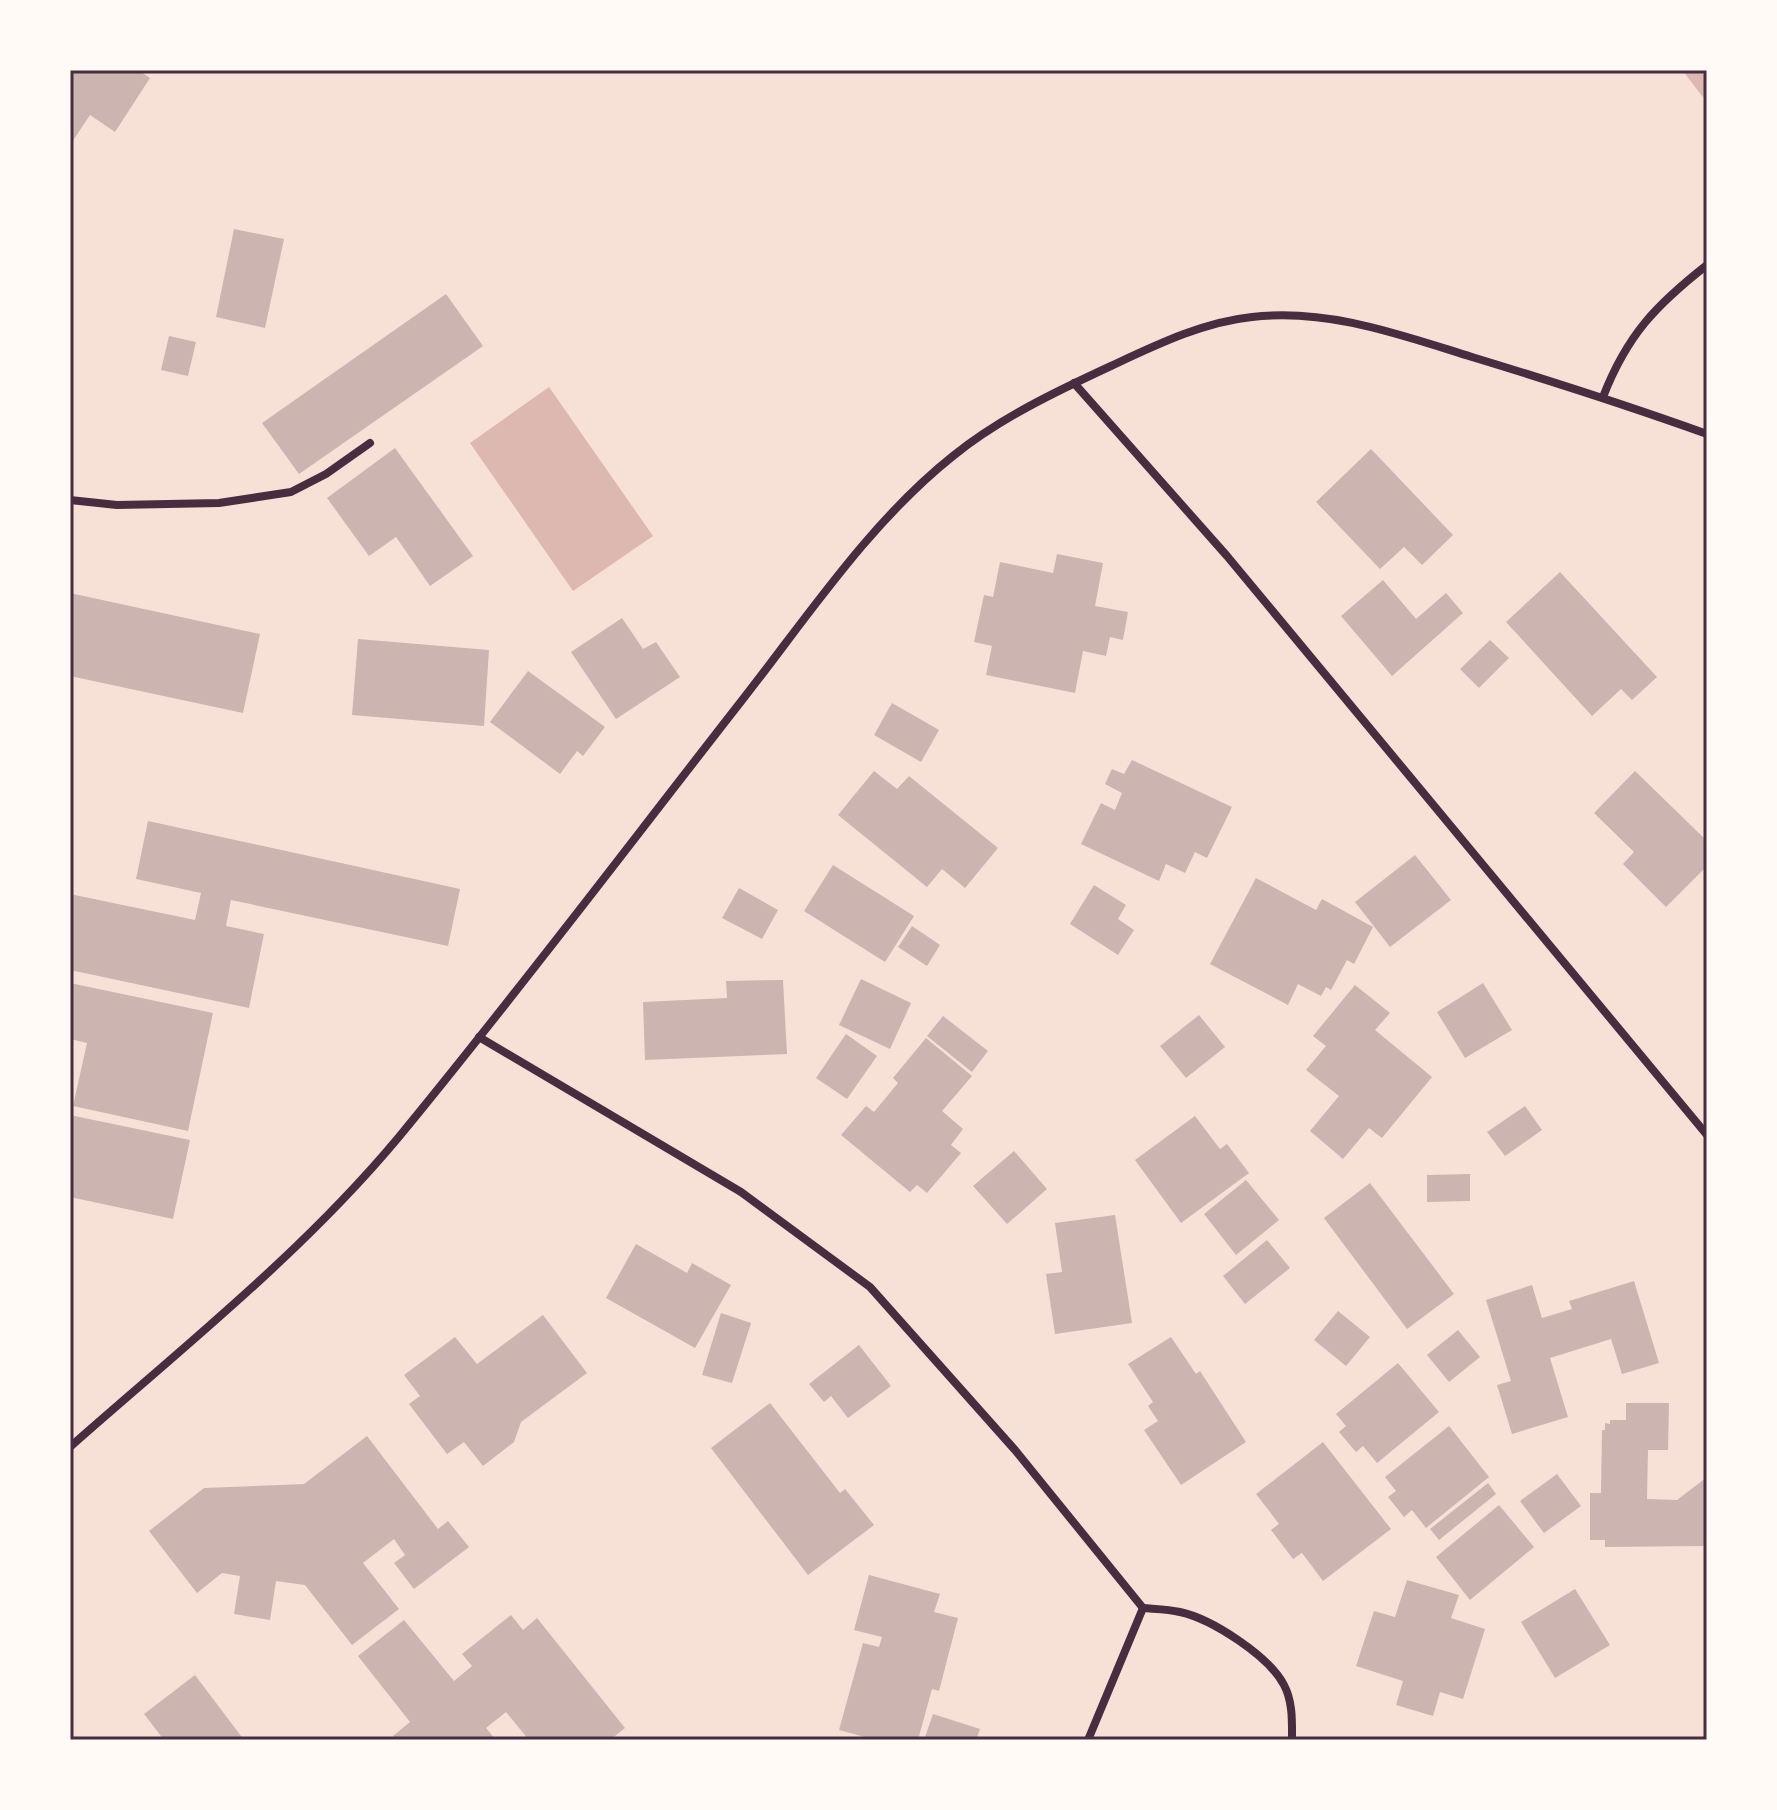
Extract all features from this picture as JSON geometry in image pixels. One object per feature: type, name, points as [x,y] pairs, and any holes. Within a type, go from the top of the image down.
[{"type":"street","points":[[1603,397],[1628,341],[1679,286],[1707,265]]},
{"type":"street","points":[[70,1447],[314,1230],[390,1147],[878,529],[915,489],[954,455],[999,423],[1151,347],[1212,324],[1253,317],[1296,315],[1342,319],[1603,397],[1707,434]]},
{"type":"street","points":[[1074,383],[1227,556],[1707,1135]]},
{"type":"street","points":[[70,500],[117,505],[219,503],[291,492],[326,474],[370,443]]},
{"type":"street","points":[[479,1037],[741,1192],[870,1287],[1015,1450],[1143,1608],[1181,1612],[1213,1624],[1254,1650],[1284,1685],[1293,1716],[1292,1740]]},
{"type":"street","points":[[1088,1740],[1143,1608]]},
{"type":"shaded area","points":[[549,387],[653,536],[573,591],[470,443]]},
{"type":"building","points":[[70,70],[138,70],[150,78],[115,132],[90,115],[70,145]]},
{"type":"building","points":[[234,229],[284,239],[265,328],[216,317]]},
{"type":"building","points":[[446,294],[483,346],[299,474],[262,423]]},
{"type":"building","points":[[169,336],[196,342],[188,376],[161,370]]},
{"type":"building","points":[[395,448],[473,556],[430,586],[396,537],[369,556],[327,498]]},
{"type":"building","points":[[1371,449],[1453,535],[1422,565],[1404,547],[1380,569],[1316,502]]},
{"type":"building","points":[[1057,554],[1103,563],[1095,606],[1128,612],[1123,640],[1110,637],[1106,656],[1083,651],[1075,693],[986,675],[992,646],[974,642],[984,595],[993,597],[1000,562],[1053,573]]},
{"type":"building","points":[[1560,572],[1657,677],[1632,700],[1621,689],[1592,716],[1506,622]]},
{"type":"building","points":[[1383,580],[1416,619],[1446,593],[1463,613],[1392,676],[1341,616]]},
{"type":"building","points":[[70,593],[260,634],[243,713],[70,676]]},
{"type":"building","points":[[622,618],[643,649],[656,642],[680,677],[616,719],[571,652]]},
{"type":"building","points":[[358,639],[489,650],[484,726],[352,715]]},
{"type":"building","points":[[1490,640],[1509,658],[1479,688],[1460,669]]},
{"type":"building","points":[[528,671],[605,727],[583,756],[577,751],[560,774],[490,722]]},
{"type":"building","points":[[892,703],[939,730],[921,762],[874,735]]},
{"type":"building","points":[[1132,760],[1232,807],[1207,858],[1195,852],[1185,873],[1166,864],[1159,881],[1081,844],[1101,803],[1115,810],[1122,793],[1105,784],[1112,769],[1124,774]]},
{"type":"building","points":[[874,771],[897,789],[909,776],[998,848],[965,888],[942,869],[927,887],[838,815]]},
{"type":"building","points":[[1635,771],[1707,841],[1707,866],[1666,907],[1623,864],[1634,852],[1594,813]]},
{"type":"building","points":[[148,821],[460,889],[448,946],[231,900],[226,926],[264,934],[249,1008],[70,970],[70,894],[195,920],[201,893],[136,879]]},
{"type":"building","points":[[1415,855],[1451,900],[1390,947],[1355,902]]},
{"type":"building","points":[[833,865],[914,916],[885,962],[804,911]]},
{"type":"building","points":[[1256,878],[1316,910],[1322,899],[1373,927],[1354,964],[1347,960],[1331,990],[1326,987],[1321,996],[1298,984],[1288,1005],[1210,964]]},
{"type":"building","points":[[1094,885],[1126,905],[1118,919],[1134,930],[1118,955],[1070,924]]},
{"type":"building","points":[[739,888],[778,910],[762,939],[722,918]]},
{"type":"building","points":[[912,926],[940,945],[927,966],[898,947]]},
{"type":"building","points":[[861,979],[911,1003],[890,1049],[839,1025]]},
{"type":"building","points":[[783,980],[787,1054],[645,1060],[643,1002],[727,998],[726,981]]},
{"type":"building","points":[[70,983],[213,1013],[188,1131],[73,1106],[87,1043],[70,1039]]},
{"type":"building","points":[[1483,983],[1512,1030],[1465,1058],[1437,1012]]},
{"type":"building","points":[[1355,985],[1390,1013],[1375,1030],[1432,1077],[1382,1138],[1369,1128],[1343,1159],[1310,1131],[1339,1096],[1306,1070],[1326,1046],[1313,1036]]},
{"type":"building","points":[[1199,1015],[1225,1047],[1186,1078],[1160,1046]]},
{"type":"building","points":[[943,1016],[988,1051],[972,1072],[927,1036]]},
{"type":"building","points":[[846,1034],[877,1056],[847,1099],[816,1078]]},
{"type":"building","points":[[926,1038],[972,1076],[942,1111],[963,1129],[951,1145],[961,1153],[927,1193],[917,1185],[910,1192],[841,1135],[866,1106],[874,1112],[898,1083],[893,1078]]},
{"type":"building","points":[[1525,1106],[1542,1130],[1505,1156],[1487,1132]]},
{"type":"building","points":[[70,1115],[190,1140],[173,1219],[70,1197]]},
{"type":"building","points":[[1195,1116],[1220,1149],[1227,1144],[1249,1173],[1181,1223],[1135,1160]]},
{"type":"building","points":[[1014,1151],[1047,1189],[1007,1224],[973,1186]]},
{"type":"building","points":[[1470,1174],[1470,1201],[1427,1202],[1427,1175]]},
{"type":"building","points":[[1246,1180],[1279,1220],[1236,1255],[1204,1214]]},
{"type":"building","points":[[1370,1183],[1454,1294],[1407,1329],[1324,1218]]},
{"type":"building","points":[[1115,1215],[1132,1323],[1055,1334],[1046,1274],[1062,1272],[1055,1223]]},
{"type":"building","points":[[1267,1240],[1290,1268],[1245,1304],[1223,1276]]},
{"type":"building","points":[[636,1244],[687,1273],[692,1263],[731,1285],[695,1348],[606,1298]]},
{"type":"building","points":[[1634,1281],[1659,1363],[1622,1374],[1611,1339],[1550,1358],[1568,1417],[1512,1434],[1497,1385],[1511,1381],[1486,1300],[1532,1285],[1542,1318],[1572,1309],[1569,1301]]},
{"type":"building","points":[[1338,1311],[1370,1337],[1346,1366],[1314,1340]]},
{"type":"building","points":[[721,1313],[751,1323],[732,1383],[702,1375]]},
{"type":"building","points":[[543,1315],[587,1373],[521,1422],[514,1442],[483,1466],[464,1442],[447,1454],[409,1404],[420,1396],[404,1375],[455,1337],[477,1364]]},
{"type":"building","points":[[1458,1330],[1480,1357],[1449,1382],[1427,1355]]},
{"type":"building","points":[[1171,1337],[1196,1374],[1200,1371],[1246,1442],[1181,1485],[1144,1430],[1158,1421],[1148,1406],[1153,1402],[1128,1364]]},
{"type":"building","points":[[859,1345],[891,1386],[848,1418],[831,1396],[824,1402],[809,1384]]},
{"type":"building","points":[[1398,1363],[1439,1412],[1377,1463],[1363,1446],[1356,1452],[1339,1432],[1346,1426],[1336,1414]]},
{"type":"building","points":[[770,1403],[840,1493],[845,1489],[874,1525],[808,1575],[711,1448]]},
{"type":"building","points":[[1626,1403],[1669,1403],[1668,1450],[1648,1450],[1647,1499],[1677,1500],[1707,1477],[1707,1544],[1605,1547],[1605,1540],[1590,1540],[1590,1493],[1601,1493],[1602,1430],[1605,1430],[1605,1423],[1610,1424],[1610,1420],[1626,1420]]},
{"type":"building","points":[[1449,1426],[1489,1477],[1426,1528],[1412,1510],[1404,1517],[1388,1497],[1396,1491],[1385,1477]]},
{"type":"building","points":[[367,1436],[438,1529],[448,1521],[469,1547],[414,1589],[394,1563],[405,1555],[394,1539],[363,1563],[399,1609],[352,1645],[305,1585],[276,1581],[270,1620],[234,1614],[240,1576],[222,1573],[197,1593],[149,1531],[204,1488],[304,1484]]},
{"type":"building","points":[[1323,1442],[1391,1529],[1323,1581],[1302,1553],[1293,1559],[1271,1530],[1279,1524],[1256,1494]]},
{"type":"building","points":[[1557,1474],[1581,1506],[1544,1533],[1520,1501]]},
{"type":"building","points":[[1488,1483],[1496,1494],[1439,1540],[1430,1529]]},
{"type":"building","points":[[1499,1505],[1534,1547],[1470,1600],[1436,1557]]},
{"type":"building","points":[[869,1575],[940,1594],[934,1612],[958,1618],[939,1691],[932,1689],[918,1740],[876,1740],[839,1730],[863,1643],[879,1647],[882,1637],[854,1630]]},
{"type":"building","points":[[1407,1580],[1459,1595],[1451,1618],[1485,1629],[1463,1699],[1440,1692],[1433,1716],[1396,1705],[1403,1681],[1356,1666],[1374,1611],[1395,1617]]},
{"type":"building","points":[[1575,1589],[1610,1645],[1555,1678],[1521,1622]]},
{"type":"building","points":[[511,1615],[523,1630],[537,1618],[625,1728],[610,1740],[529,1740],[506,1712],[486,1728],[496,1740],[396,1740],[393,1736],[410,1722],[358,1656],[404,1620],[454,1681],[472,1666],[462,1654]]},
{"type":"building","points":[[195,1675],[244,1740],[164,1740],[144,1714]]},
{"type":"building","points":[[933,1714],[980,1729],[976,1740],[924,1740]]},
{"type":"waterway","points":[[1691,70],[1707,91]]}]
